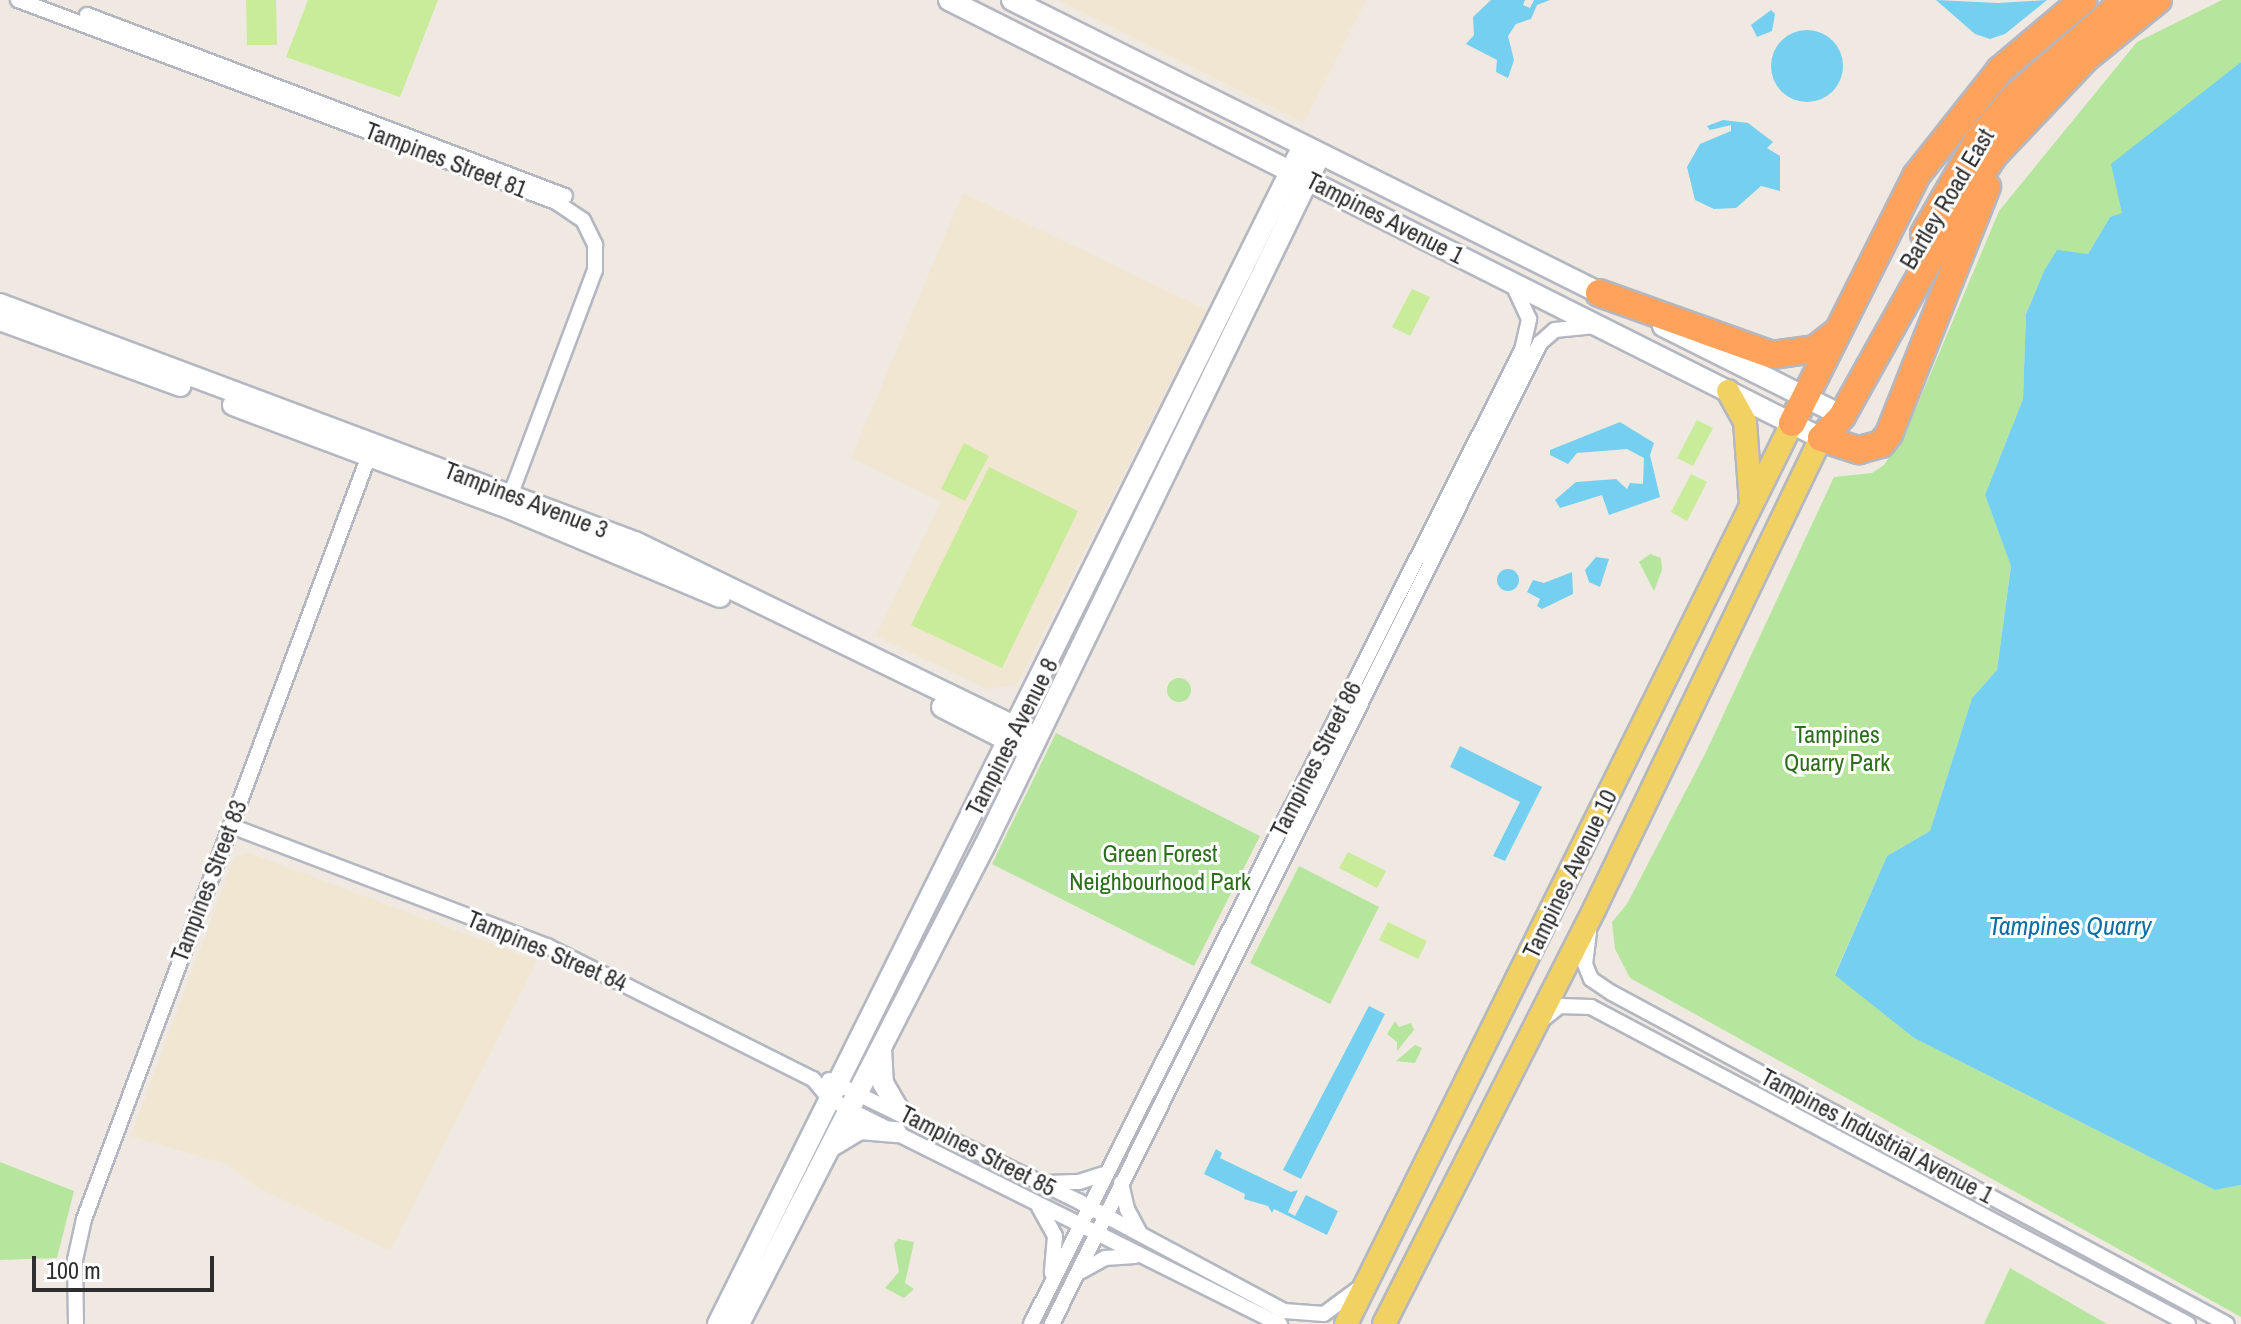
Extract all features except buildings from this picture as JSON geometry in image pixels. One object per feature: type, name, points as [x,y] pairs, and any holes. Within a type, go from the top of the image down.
[{"type":"highway","name":"Bartley Road East","points":[[1792,423],[1804,395],[1846,325],[1916,176],[1954,123],[2000,70],[2083,0]]},
{"type":"highway","name":"Bartley Road East","points":[[1821,438],[1831,410],[1978,140],[2014,97],[2125,0]]},
{"type":"highway","points":[[2087,57],[2036,117],[1986,189],[1889,434],[1881,444],[1859,450],[1821,438],[1842,416],[1952,219],[1994,155],[2087,57],[2158,0]]},
{"type":"highway","points":[[1599,293],[1782,357],[1815,349],[1846,325]]},
{"type":"main road","points":[[1728,391],[1745,422],[1751,504]]},
{"type":"main road","name":"Tampines Avenue 10","points":[[1346,1324],[1792,423]]},
{"type":"main road","name":"Tampines Avenue 10","points":[[1384,1324],[1595,908],[1821,438]]},
{"type":"street","name":"Tampines Street 81","points":[[18,0],[550,200],[583,220],[595,245],[595,270],[513,502]]},
{"type":"street","name":"Tampines Street 81","points":[[45,0],[500,169],[560,193],[590,214],[605,243],[605,272],[513,502]]},
{"type":"street","name":"Tampines Avenue 1","points":[[949,0],[1821,438]]},
{"type":"street","name":"Tampines Avenue 1","points":[[1012,0],[1831,410]]},
{"type":"street","points":[[1043,46],[1046,27],[1055,20]]},
{"type":"street","name":"Tampines Avenue 8","points":[[739,1324],[1233,343],[1311,152]]},
{"type":"street","name":"Tampines Avenue 8","points":[[718,1324],[1213,334],[1300,176]]},
{"type":"street","points":[[1390,219],[1389,205],[1400,195]]},
{"type":"street","name":"Tampines Street 86","points":[[1031,1324],[1522,350],[1529,319],[1519,291],[1507,279]]},
{"type":"street","name":"Tampines Avenue 3","points":[[0,304],[371,451]]},
{"type":"street","name":"Tampines Avenue 3","points":[[0,320],[513,502],[635,542],[1032,743]]},
{"type":"street","name":"Tampines Street 86","points":[[1052,1324],[1540,343],[1555,330],[1599,326]]},
{"type":"street","points":[[1213,334],[1233,343]]},
{"type":"street","name":"Tampines Street 83","points":[[76,1324],[77,1240],[371,451]]},
{"type":"street","name":"Tampines Street 84","points":[[231,826],[539,942],[852,1098]]},
{"type":"street","name":"Tampines Industrial Avenue 1","points":[[1595,908],[1585,964],[1600,984],[2227,1324]]},
{"type":"street","name":"Tampines Industrial Avenue 1","points":[[1533,1028],[1560,1006],[1591,1007],[2188,1324]]},
{"type":"street","points":[[881,1040],[880,1073],[899,1111]]},
{"type":"street","name":"Tampines Street 85","points":[[852,1098],[899,1111],[1301,1316],[1334,1309],[1369,1281]]},
{"type":"street","name":"Tampines Street 85","points":[[852,1098],[896,1132],[1096,1235],[1280,1324]]},
{"type":"street","points":[[826,1150],[860,1129],[896,1132]]},
{"type":"street","points":[[1035,1180],[1068,1184],[1106,1173]]},
{"type":"street","points":[[1121,1183],[1130,1218],[1140,1233]]},
{"type":"street","points":[[1035,1202],[1055,1236],[1051,1285]]},
{"type":"street","points":[[1077,1274],[1105,1258],[1139,1255]]},
{"type":"shaded area","points":[[1058,0],[1366,0],[1304,123]]},
{"type":"shaded area","points":[[963,193],[1207,310],[1017,684],[987,689],[876,636],[941,502],[851,458]]},
{"type":"shaded area","points":[[247,852],[537,961],[390,1251],[257,1187],[229,1165],[131,1136],[234,858]]},
{"type":"green space","points":[[246,0],[276,0],[277,45],[247,45]]},
{"type":"green space","points":[[308,0],[438,0],[400,97],[286,57]]},
{"type":"green space","name":"Tampines Quarry Park","points":[[2222,0],[2241,0],[2241,62],[2123,201],[2123,214],[2110,217],[2088,254],[2044,271],[2026,314],[2023,399],[1985,495],[2011,565],[1997,670],[1972,698],[1930,831],[1887,856],[1835,974],[1914,1038],[2215,1190],[2241,1185],[2241,1317],[1630,978],[1615,949],[1612,922],[1627,904],[1706,752],[1834,477],[1872,473],[1884,465],[1906,432],[1999,211],[2137,42]]},
{"type":"green space","points":[[1412,289],[1430,297],[1410,336],[1392,327]]},
{"type":"green space","points":[[1697,420],[1713,428],[1693,466],[1677,458]]},
{"type":"green space","points":[[964,443],[989,456],[965,501],[941,489]]},
{"type":"green space","points":[[989,467],[1078,511],[1002,668],[911,625]]},
{"type":"green space","points":[[1691,474],[1707,482],[1687,521],[1671,512]]},
{"type":"green space","points":[[1650,554],[1661,558],[1662,570],[1654,591],[1639,562]]},
{"type":"green space","points":[[1179,678],[1188,681],[1191,690],[1188,699],[1179,702],[1170,699],[1167,690],[1170,681]]},
{"type":"green space","name":"Green Forest Neighbourhood Park","points":[[1056,733],[1260,836],[1194,966],[992,864]]},
{"type":"green space","points":[[1348,852],[1386,871],[1377,888],[1339,868]]},
{"type":"green space","points":[[1299,866],[1379,907],[1330,1004],[1250,963]]},
{"type":"green space","points":[[1388,922],[1427,941],[1418,959],[1379,940]]},
{"type":"green space","points":[[1395,1021],[1399,1027],[1411,1023],[1414,1030],[1397,1051],[1397,1042],[1387,1034]]},
{"type":"green space","points":[[1415,1045],[1422,1048],[1415,1063],[1396,1061]]},
{"type":"green space","points":[[0,1162],[74,1191],[57,1258],[0,1260]]},
{"type":"green space","points":[[898,1239],[914,1242],[905,1283],[914,1289],[904,1298],[885,1288],[899,1272],[894,1244]]},
{"type":"green space","points":[[2010,1268],[2107,1324],[1984,1324]]},
{"type":"water","points":[[1491,0],[1525,0],[1523,5],[1530,8],[1534,0],[1550,0],[1537,5],[1531,19],[1516,24],[1508,36],[1514,60],[1508,78],[1496,72],[1497,60],[1466,44],[1474,35],[1473,17]]},
{"type":"water","points":[[1936,0],[1998,3],[2047,0],[2005,34],[1990,39],[1975,34]]},
{"type":"water","points":[[1771,10],[1775,14],[1772,31],[1757,37],[1751,25]]},
{"type":"water","points":[[1807,30],[1827,36],[1837,46],[1843,66],[1837,86],[1827,96],[1807,102],[1787,96],[1777,86],[1771,66],[1777,46],[1787,36]]},
{"type":"water","name":"Tampines Quarry","points":[[2241,62],[2241,1185],[2215,1190],[1914,1038],[1835,975],[1887,856],[1930,831],[1972,698],[1997,670],[2011,566],[1985,495],[2023,399],[2026,314],[2044,271],[2057,250],[2088,254],[2110,217],[2122,213],[2111,164]]},
{"type":"water","points":[[1723,120],[1748,123],[1773,142],[1767,148],[1780,156],[1780,191],[1761,186],[1736,208],[1714,209],[1695,200],[1687,167],[1700,144],[1731,131],[1731,125],[1710,130],[1707,126]]},
{"type":"water","points":[[1620,422],[1654,443],[1650,455],[1660,497],[1609,515],[1602,495],[1560,508],[1555,500],[1576,482],[1616,479],[1627,489],[1630,483],[1643,484],[1644,458],[1627,449],[1577,453],[1568,464],[1550,455],[1550,450]]},
{"type":"water","points":[[1596,557],[1609,559],[1600,587],[1589,582],[1585,570]]},
{"type":"water","points":[[1508,569],[1516,572],[1519,580],[1516,588],[1508,591],[1500,588],[1497,580],[1500,572]]},
{"type":"water","points":[[1572,572],[1573,594],[1542,609],[1537,606],[1540,599],[1527,592],[1533,580],[1544,583]]},
{"type":"water","points":[[1460,746],[1542,787],[1505,861],[1493,856],[1520,802],[1450,767]]},
{"type":"water","points":[[1369,1006],[1385,1014],[1301,1179],[1283,1170]]},
{"type":"water","points":[[1216,1149],[1222,1153],[1220,1158],[1291,1192],[1298,1190],[1288,1212],[1295,1216],[1306,1195],[1338,1211],[1327,1235],[1274,1209],[1272,1213],[1268,1206],[1244,1199],[1245,1194],[1204,1174]]}]
